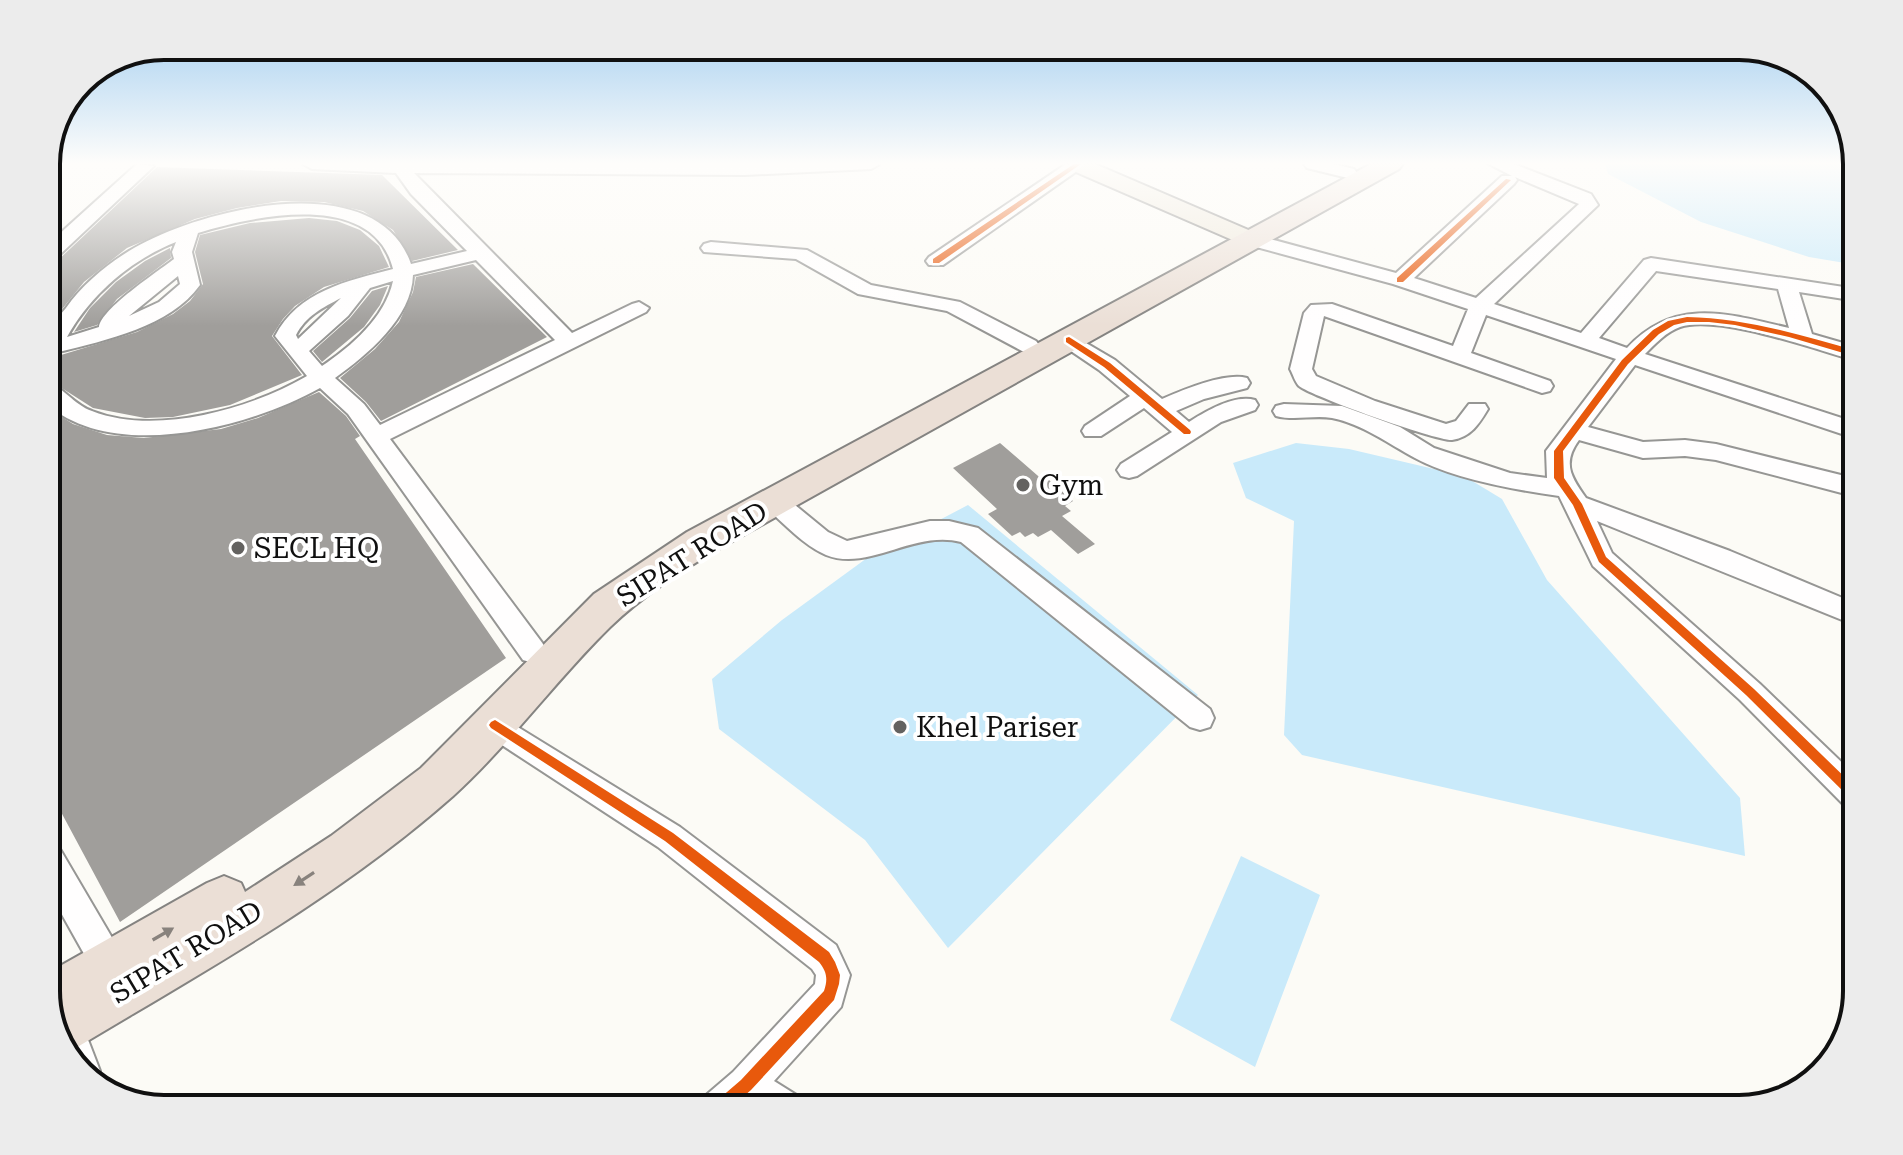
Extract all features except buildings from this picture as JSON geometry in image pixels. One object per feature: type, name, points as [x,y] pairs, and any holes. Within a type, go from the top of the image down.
[{"type":"highway","name":"SIPAT ROAD","points":[[62,1011],[304,880],[388,822],[438,781],[495,725],[587,625],[627,589],[700,542],[1069,340],[1244,237],[1271,218]]},
{"type":"highway","name":"SIPAT ROAD","points":[[62,1009],[109,965],[247,885],[357,815],[457,732],[581,604],[626,566],[674,536],[1029,346],[1282,218]]},
{"type":"main road","points":[[1200,218],[1244,237]]},
{"type":"street","points":[[60,243],[86,218]]},
{"type":"street","points":[[60,332],[84,298],[131,255],[191,228],[238,218]]},
{"type":"street","points":[[60,404],[74,413],[107,423],[143,427],[186,426],[228,420],[276,403],[323,378],[377,330],[393,308],[404,273],[401,259],[390,238],[374,225],[356,218]]},
{"type":"street","points":[[448,218],[569,342]]},
{"type":"street","points":[[936,261],[999,218]]},
{"type":"street","points":[[1400,280],[1459,218]]},
{"type":"street","points":[[1460,354],[1480,306],[1575,218]]},
{"type":"street","points":[[60,346],[140,318],[180,298],[190,285],[183,262],[183,243],[191,228]]},
{"type":"street","points":[[1244,237],[1400,280],[1843,426]]},
{"type":"street","points":[[711,248],[800,254],[865,290],[953,306],[1029,346]]},
{"type":"street","points":[[483,252],[323,297],[294,319],[285,336],[356,409],[533,652]]},
{"type":"street","points":[[1586,340],[1651,264],[1843,293]]},
{"type":"street","points":[[1786,284],[1803,339]]},
{"type":"street","points":[[376,436],[639,308]]},
{"type":"street","points":[[1477,409],[1458,433],[1445,432],[1307,381],[1301,369],[1314,313],[1324,308],[1460,354],[1542,386]]},
{"type":"street","points":[[1843,350],[1717,321],[1682,319],[1665,326],[1631,356],[1558,451],[1559,478],[1572,497],[1602,559],[1843,772]]},
{"type":"street","points":[[1069,340],[1107,365],[1187,432]]},
{"type":"street","points":[[1093,431],[1152,403],[1197,393],[1243,394],[1213,417],[1129,470]]},
{"type":"street","points":[[1284,411],[1334,411],[1392,433],[1426,454],[1509,481],[1572,497],[1843,609]]},
{"type":"street","points":[[1575,431],[1643,450],[1685,448],[1716,452],[1843,484]]},
{"type":"street","points":[[775,502],[838,550],[853,550],[904,533],[933,529],[951,528],[969,535],[1200,718]]},
{"type":"street","points":[[495,725],[669,837],[824,957],[834,969],[835,982],[829,995],[734,1095]]},
{"type":"street","points":[[60,879],[109,965]]},
{"type":"street","points":[[746,1085],[762,1095]]},
{"type":"water","points":[[1693,218],[1843,218],[1843,263],[1809,257]]},
{"type":"water","points":[[1296,443],[1349,449],[1464,476],[1502,499],[1547,580],[1740,798],[1745,856],[1302,755],[1284,735],[1294,521],[1246,498],[1233,463]]},
{"type":"water","points":[[968,505],[1198,695],[948,948],[865,840],[719,729],[712,679],[782,620],[867,558]]},
{"type":"water","points":[[1241,856],[1320,895],[1255,1067],[1170,1020]]},
{"type":"cycle path","points":[[936,261],[999,218]]},
{"type":"cycle path","points":[[1400,280],[1467,218]]},
{"type":"cycle path","points":[[1843,350],[1735,323],[1687,319],[1671,323],[1656,332],[1625,362],[1558,451],[1559,478],[1577,504],[1602,559],[1750,692],[1843,783]]},
{"type":"cycle path","points":[[1069,340],[1107,365],[1187,432]]},
{"type":"cycle path","points":[[495,725],[669,837],[824,957],[830,966],[833,979],[829,995],[734,1095]]},
{"type":"place","name":"Gym","points":[[1023,485]]},
{"type":"place","name":"SECL HQ","points":[[238,548]]},
{"type":"place","name":"Khel Pariser","points":[[900,727]]}]
